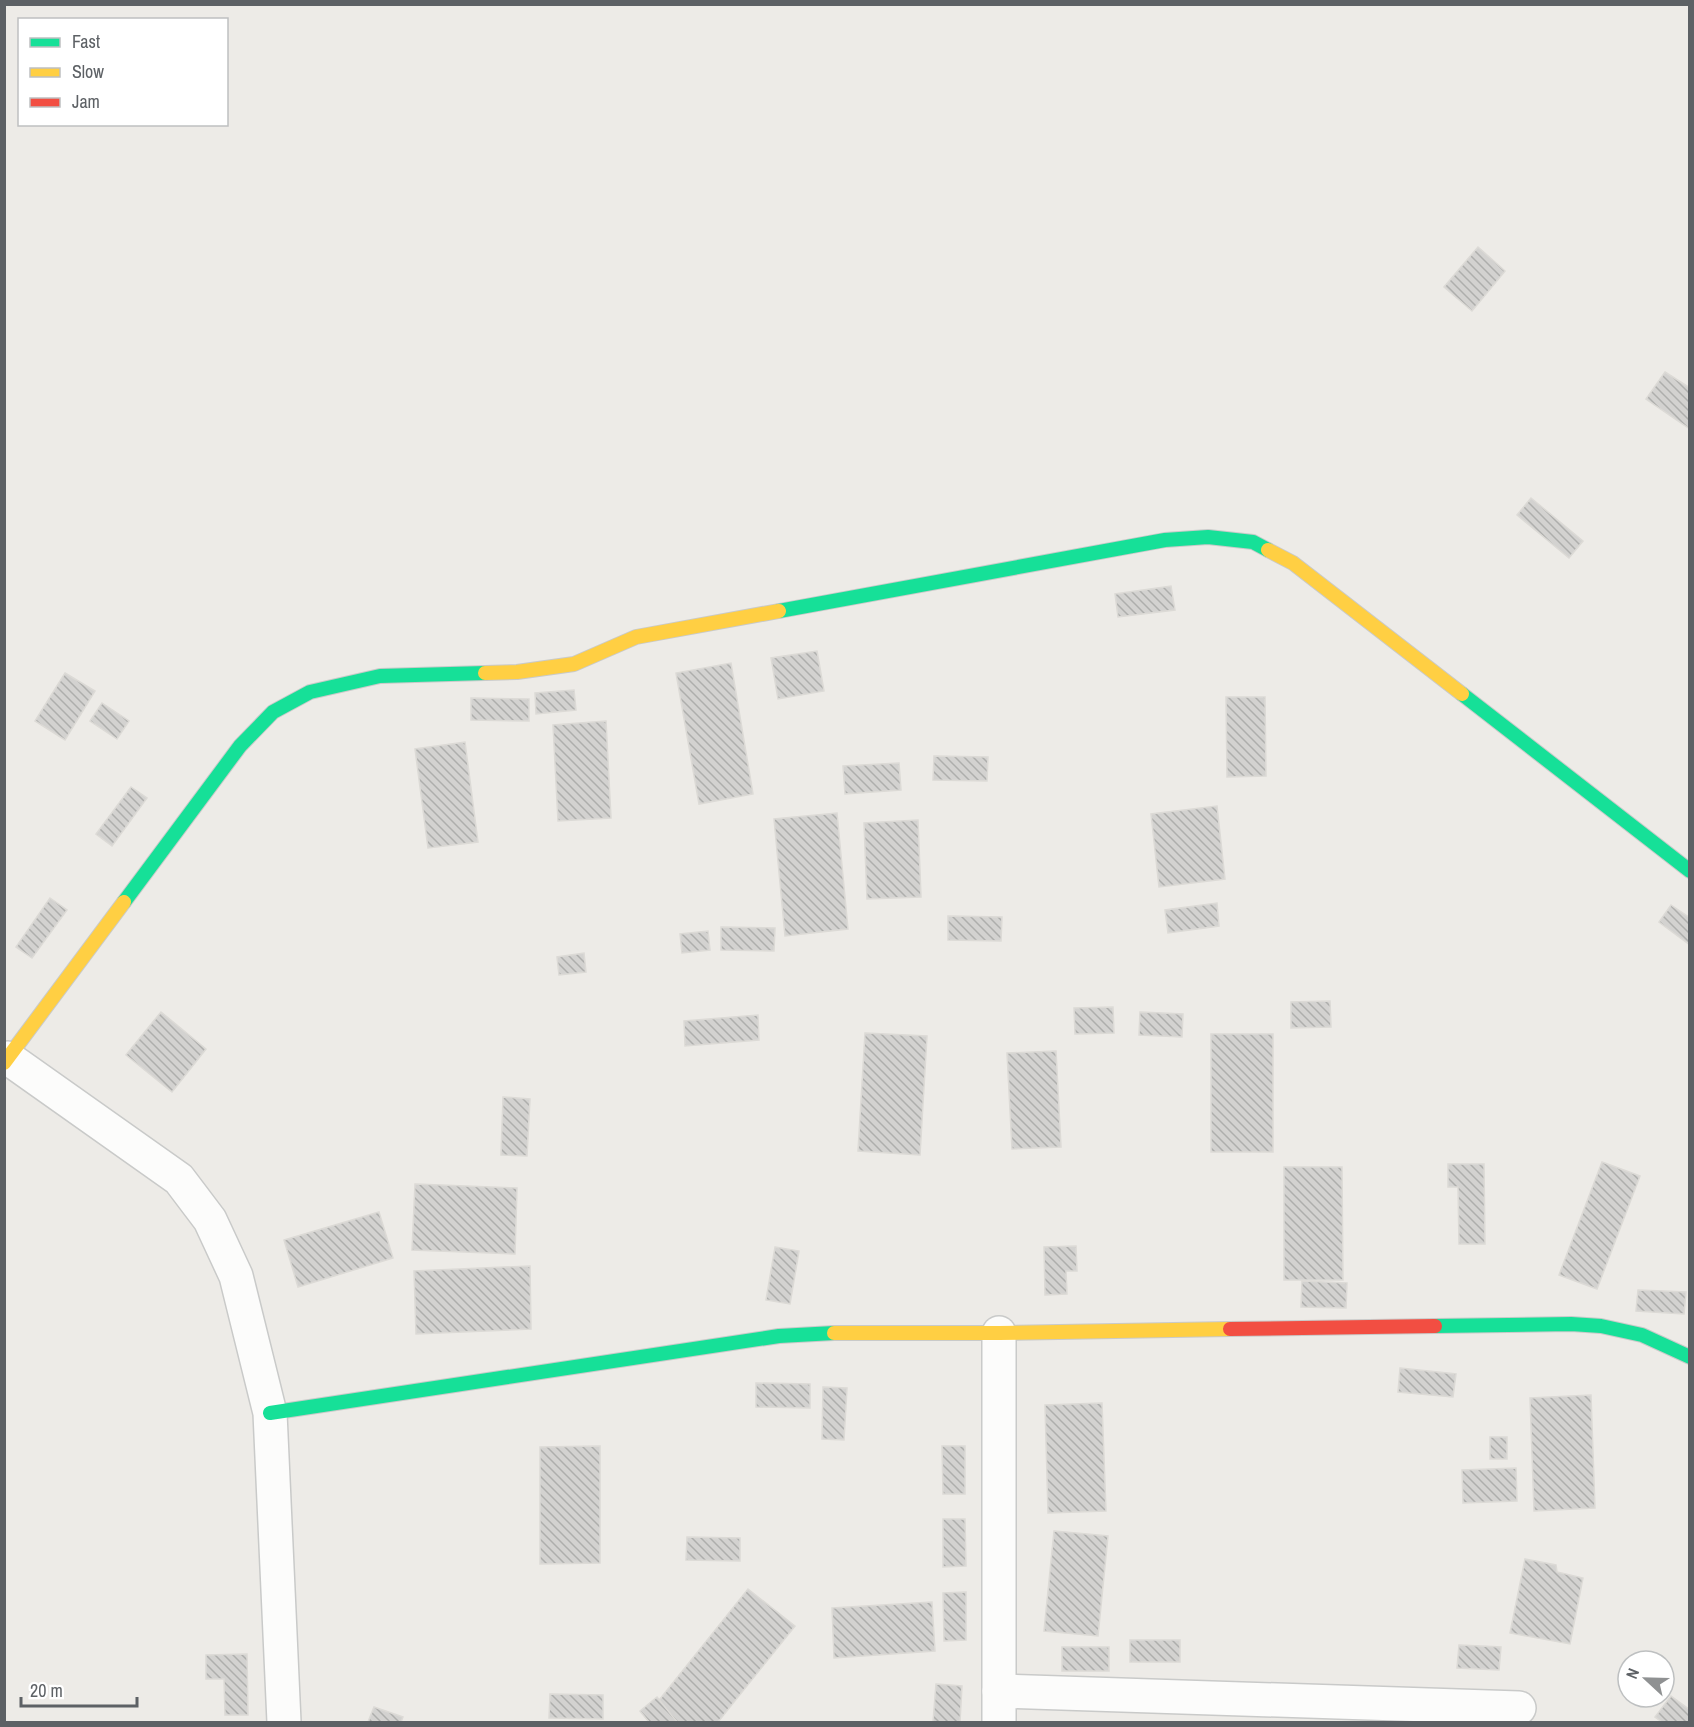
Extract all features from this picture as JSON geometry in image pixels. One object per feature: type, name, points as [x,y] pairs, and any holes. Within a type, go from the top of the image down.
[{"type":"street","points":[[284,1722],[270,1413],[236,1276],[210,1220],[179,1179],[6,1061],[240,746],[273,712],[310,692],[380,676],[517,672],[574,664],[636,637],[1165,540],[1208,537],[1253,542],[1293,564],[1689,871]]},
{"type":"street","points":[[270,1413],[779,1336],[831,1333],[999,1333],[1571,1324],[1601,1326],[1642,1335],[1689,1357]]},
{"type":"street","points":[[999,1333],[999,1707],[1518,1708]]},
{"type":"building","points":[[1478,247],[1505,271],[1472,311],[1444,287]]},
{"type":"building","points":[[1665,372],[1690,388],[1690,429],[1646,399]]},
{"type":"building","points":[[1531,498],[1583,541],[1569,558],[1517,515]]},
{"type":"building","points":[[1171,586],[1175,610],[1118,617],[1115,594]]},
{"type":"building","points":[[817,651],[824,691],[778,699],[771,658]]},
{"type":"building","points":[[731,663],[753,794],[699,804],[676,673]]},
{"type":"building","points":[[65,673],[95,691],[65,740],[35,721]]},
{"type":"building","points":[[574,690],[576,710],[536,714],[535,693]]},
{"type":"building","points":[[1226,697],[1265,697],[1266,776],[1227,777]]},
{"type":"building","points":[[471,698],[529,699],[529,721],[471,720]]},
{"type":"building","points":[[102,703],[129,721],[117,739],[90,721]]},
{"type":"building","points":[[606,721],[611,818],[558,821],[553,725]]},
{"type":"building","points":[[465,742],[478,842],[428,848],[415,749]]},
{"type":"building","points":[[934,756],[988,757],[987,781],[933,780]]},
{"type":"building","points":[[899,763],[901,790],[845,794],[843,766]]},
{"type":"building","points":[[131,787],[147,798],[112,846],[96,834]]},
{"type":"building","points":[[1217,806],[1225,879],[1159,887],[1151,814]]},
{"type":"building","points":[[837,813],[848,929],[785,936],[774,819]]},
{"type":"building","points":[[918,820],[921,897],[867,899],[864,823]]},
{"type":"building","points":[[50,898],[67,910],[32,958],[16,947]]},
{"type":"building","points":[[1217,903],[1219,926],[1168,933],[1165,910]]},
{"type":"building","points":[[1671,905],[1690,918],[1690,945],[1659,922]]},
{"type":"building","points":[[948,916],[1002,917],[1001,941],[948,940]]},
{"type":"building","points":[[721,927],[775,928],[774,951],[721,950]]},
{"type":"building","points":[[708,931],[710,950],[682,953],[680,934]]},
{"type":"building","points":[[584,953],[586,972],[559,975],[557,957]]},
{"type":"building","points":[[1330,1001],[1331,1027],[1291,1028],[1291,1002]]},
{"type":"building","points":[[1113,1007],[1114,1033],[1075,1034],[1074,1008]]},
{"type":"building","points":[[161,1012],[206,1049],[172,1092],[126,1055]]},
{"type":"building","points":[[1140,1012],[1183,1014],[1182,1037],[1139,1035]]},
{"type":"building","points":[[758,1015],[759,1040],[685,1046],[684,1021]]},
{"type":"building","points":[[865,1033],[927,1036],[920,1155],[858,1151]]},
{"type":"building","points":[[1211,1034],[1273,1034],[1273,1152],[1211,1152]]},
{"type":"building","points":[[1056,1051],[1061,1147],[1012,1149],[1007,1053]]},
{"type":"building","points":[[503,1097],[530,1099],[527,1156],[501,1155]]},
{"type":"building","points":[[1602,1162],[1640,1176],[1597,1289],[1559,1275]]},
{"type":"building","points":[[1448,1164],[1484,1164],[1485,1244],[1459,1244],[1458,1187],[1448,1187]]},
{"type":"building","points":[[1284,1167],[1342,1167],[1343,1280],[1284,1280]]},
{"type":"building","points":[[415,1184],[517,1188],[515,1254],[412,1250]]},
{"type":"building","points":[[379,1212],[393,1258],[298,1287],[284,1240]]},
{"type":"building","points":[[1076,1246],[1077,1271],[1066,1271],[1067,1294],[1045,1295],[1044,1247]]},
{"type":"building","points":[[775,1247],[799,1251],[790,1304],[766,1300]]},
{"type":"building","points":[[530,1266],[531,1329],[416,1334],[414,1271]]},
{"type":"building","points":[[1302,1281],[1347,1283],[1346,1308],[1301,1307]]},
{"type":"building","points":[[1638,1290],[1686,1292],[1684,1314],[1636,1311]]},
{"type":"building","points":[[1400,1368],[1456,1374],[1453,1397],[1398,1392]]},
{"type":"building","points":[[756,1383],[810,1384],[810,1408],[756,1407]]},
{"type":"building","points":[[823,1387],[847,1388],[844,1440],[822,1439]]},
{"type":"building","points":[[1591,1395],[1595,1508],[1534,1511],[1530,1398]]},
{"type":"building","points":[[1102,1403],[1106,1511],[1048,1513],[1045,1405]]},
{"type":"building","points":[[1490,1437],[1507,1437],[1507,1459],[1490,1459]]},
{"type":"building","points":[[600,1446],[600,1563],[540,1564],[540,1447]]},
{"type":"building","points":[[942,1446],[965,1446],[965,1494],[943,1494]]},
{"type":"building","points":[[1516,1468],[1517,1501],[1463,1503],[1462,1470]]},
{"type":"building","points":[[943,1519],[965,1519],[966,1566],[943,1567]]},
{"type":"building","points":[[1054,1531],[1108,1536],[1098,1636],[1044,1631]]},
{"type":"building","points":[[687,1537],[740,1538],[740,1561],[686,1560]]},
{"type":"building","points":[[1525,1559],[1556,1565],[1557,1572],[1583,1578],[1570,1644],[1510,1633]]},
{"type":"building","points":[[748,1589],[795,1626],[718,1722],[678,1722],[656,1704]]},
{"type":"building","points":[[966,1592],[966,1640],[944,1641],[943,1593]]},
{"type":"building","points":[[932,1602],[935,1651],[834,1658],[832,1608]]},
{"type":"building","points":[[1130,1640],[1180,1640],[1180,1662],[1130,1662]]},
{"type":"building","points":[[1459,1645],[1501,1647],[1499,1670],[1457,1668]]},
{"type":"building","points":[[1062,1647],[1109,1647],[1109,1671],[1062,1671]]},
{"type":"building","points":[[247,1654],[248,1715],[225,1715],[224,1679],[206,1679],[206,1655]]},
{"type":"building","points":[[936,1684],[962,1686],[960,1722],[933,1722]]},
{"type":"building","points":[[550,1694],[603,1695],[603,1719],[549,1718]]},
{"type":"building","points":[[657,1697],[677,1722],[649,1722],[640,1711]]},
{"type":"building","points":[[1676,1700],[1690,1710],[1690,1722],[1662,1722],[1655,1717],[1661,1709],[1676,1709]]},
{"type":"building","points":[[374,1707],[403,1717],[401,1722],[368,1722]]},
{"type":"traffic: fast","points":[[779,611],[1165,540],[1208,537],[1253,542],[1268,550]]},
{"type":"traffic: fast","points":[[124,902],[240,746],[273,712],[310,692],[380,676],[485,673]]},
{"type":"traffic: fast","points":[[1462,694],[1690,871]]},
{"type":"traffic: fast","points":[[1435,1326],[1571,1324],[1601,1326],[1642,1335],[1690,1357]]},
{"type":"traffic: fast","points":[[270,1413],[779,1336],[834,1333]]},
{"type":"traffic: slow","points":[[1268,550],[1293,563],[1462,694]]},
{"type":"traffic: slow","points":[[485,673],[517,672],[574,664],[636,637],[779,611]]},
{"type":"traffic: slow","points":[[4,1063],[124,902]]},
{"type":"traffic: slow","points":[[834,1333],[1230,1329]]},
{"type":"traffic: jam","points":[[1230,1329],[1435,1326]]}]
